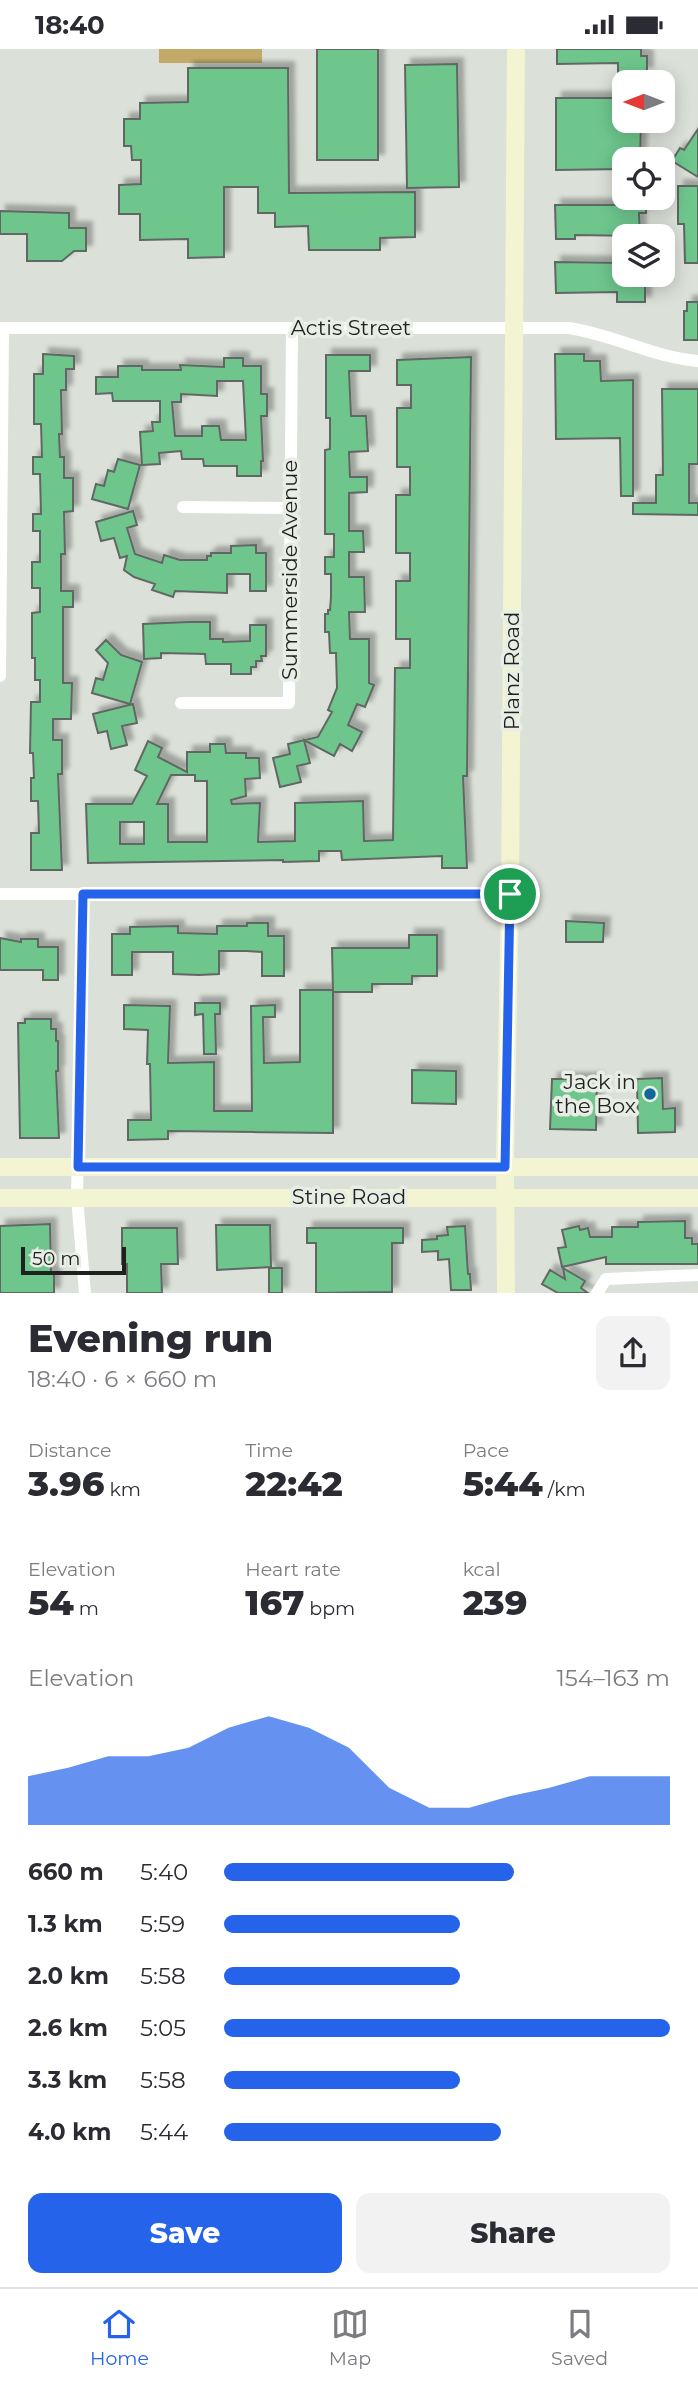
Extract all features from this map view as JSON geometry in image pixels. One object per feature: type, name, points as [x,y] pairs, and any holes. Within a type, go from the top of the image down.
[{"type":"main road","name":"Planz Road","points":[[506,1293],[516,49]]},
{"type":"main road","name":"Stine Road","points":[[0,1167],[698,1167]]},
{"type":"main road","name":"Stine Road","points":[[0,1198],[698,1198]]},
{"type":"street","name":"Actis Street","points":[[1,328],[569,328],[596,332],[653,353],[698,361]]},
{"type":"street","points":[[0,676],[1,328]]},
{"type":"street","name":"Summerside Avenue","points":[[181,703],[289,703],[292,328]]},
{"type":"street","points":[[183,507],[290,508]]},
{"type":"street","points":[[0,894],[510,894]]},
{"type":"street","points":[[83,894],[78,1198],[85,1293]]},
{"type":"street","points":[[597,1293],[606,1279],[698,1275]]},
{"type":"shaded area","points":[[159,49],[262,49],[262,63],[159,63]]},
{"type":"building","points":[[317,49],[378,49],[378,160],[317,160]]},
{"type":"building","points":[[557,49],[641,49],[641,56],[647,56],[647,70],[618,70],[618,63],[557,64]]},
{"type":"building","points":[[457,64],[459,187],[407,188],[405,65]]},
{"type":"building","points":[[188,68],[288,68],[289,193],[415,192],[415,237],[380,238],[380,250],[309,250],[308,226],[275,227],[275,213],[258,213],[258,187],[224,187],[224,257],[188,258],[188,239],[140,240],[140,214],[119,214],[119,185],[141,184],[141,160],[132,160],[131,146],[124,146],[124,119],[140,119],[140,103],[188,102]]},
{"type":"building","points":[[556,98],[612,98],[612,133],[641,133],[640,147],[612,147],[612,169],[556,170]]},
{"type":"building","points":[[698,129],[698,177],[675,163],[675,156],[680,148],[684,150]]},
{"type":"building","points":[[678,186],[698,186],[698,263],[685,263],[684,224],[678,224]]},
{"type":"building","points":[[555,205],[612,205],[612,210],[646,210],[646,213],[639,213],[639,224],[612,224],[612,236],[575,235],[575,239],[556,239]]},
{"type":"building","points":[[0,211],[69,213],[69,228],[86,228],[86,251],[74,251],[62,261],[27,261],[27,234],[0,234]]},
{"type":"building","points":[[555,262],[612,263],[612,287],[645,287],[645,302],[617,302],[617,292],[556,293]]},
{"type":"building","points":[[687,302],[698,302],[698,340],[684,340],[684,311],[687,311]]},
{"type":"building","points":[[43,354],[74,356],[74,369],[66,369],[66,390],[61,390],[62,434],[59,434],[60,457],[64,457],[64,478],[73,478],[73,511],[64,512],[65,554],[61,554],[61,591],[73,591],[73,607],[63,607],[63,683],[72,683],[71,719],[53,719],[53,740],[62,740],[62,774],[58,774],[62,870],[31,870],[31,833],[39,833],[38,801],[31,801],[31,778],[34,778],[33,753],[30,753],[31,702],[40,702],[40,680],[35,680],[35,658],[32,658],[32,613],[40,612],[40,588],[32,588],[32,562],[40,562],[40,531],[33,531],[33,514],[41,514],[40,474],[33,474],[33,457],[42,457],[41,424],[34,424],[34,374],[43,374]]},
{"type":"building","points":[[555,354],[584,354],[584,361],[600,361],[601,381],[633,380],[633,496],[621,496],[620,438],[556,439]]},
{"type":"building","points":[[326,355],[370,355],[370,371],[349,371],[351,416],[366,416],[368,451],[349,452],[350,477],[367,477],[367,492],[349,493],[349,531],[363,531],[364,552],[349,552],[349,577],[364,577],[365,612],[349,612],[350,639],[369,639],[369,683],[374,685],[365,707],[357,704],[348,725],[362,732],[352,751],[340,744],[334,756],[304,740],[318,737],[332,712],[328,710],[337,688],[336,653],[330,653],[329,632],[325,632],[325,614],[330,610],[331,574],[325,574],[325,557],[334,557],[334,534],[325,534],[325,450],[330,449],[330,418],[326,418]]},
{"type":"building","points":[[471,357],[467,776],[463,776],[467,868],[442,868],[442,856],[342,860],[341,851],[319,851],[319,861],[88,863],[86,804],[132,804],[147,776],[135,770],[148,741],[162,748],[158,757],[187,772],[187,752],[210,752],[210,744],[225,744],[226,753],[246,753],[246,758],[259,758],[260,778],[245,779],[246,796],[231,800],[232,804],[260,803],[258,842],[295,841],[295,803],[363,801],[364,841],[393,840],[395,668],[410,668],[410,639],[396,639],[396,581],[410,581],[410,553],[396,553],[396,495],[410,495],[410,467],[397,467],[397,408],[411,408],[411,385],[397,385],[397,360]],"holes":[[[171,775],[195,775],[195,781],[207,781],[207,842],[168,842],[168,804],[157,804]],[[120,822],[144,822],[144,844],[120,844]]]},
{"type":"building","points":[[224,358],[243,358],[243,366],[261,366],[261,394],[267,394],[267,416],[261,416],[261,476],[237,476],[237,466],[204,466],[203,459],[182,459],[181,451],[159,453],[160,464],[142,465],[140,432],[153,431],[152,422],[160,422],[160,401],[113,401],[112,393],[96,394],[96,377],[118,377],[118,366],[142,366],[142,370],[181,370],[180,365],[224,367]],"holes":[[[217,381],[243,381],[246,440],[221,440],[219,426],[202,426],[202,436],[175,436],[172,402],[181,402],[181,394],[217,396]]]},
{"type":"building","points":[[662,389],[698,389],[698,464],[689,464],[689,503],[698,503],[698,515],[633,514],[633,503],[656,503],[656,475],[663,475]]},
{"type":"building","points":[[118,459],[140,465],[128,509],[92,499],[96,484],[104,486],[108,470],[114,472]]},
{"type":"building","points":[[133,511],[137,525],[127,528],[135,554],[162,563],[164,555],[180,560],[207,560],[211,553],[231,553],[231,546],[256,545],[256,553],[266,553],[266,591],[250,591],[250,574],[227,574],[227,593],[175,591],[173,597],[152,590],[155,584],[134,577],[124,570],[127,556],[120,558],[114,538],[101,541],[96,522]]},
{"type":"building","points":[[210,622],[210,639],[223,639],[223,642],[250,641],[250,625],[266,625],[266,656],[261,656],[262,661],[256,661],[256,667],[251,667],[251,674],[231,674],[231,664],[206,664],[205,654],[161,653],[161,658],[144,659],[143,624]]},
{"type":"building","points":[[106,640],[121,655],[142,662],[130,704],[92,693],[96,678],[103,680],[108,663],[96,650]]},
{"type":"building","points":[[133,704],[137,723],[122,726],[127,745],[111,749],[107,731],[98,733],[93,714]]},
{"type":"building","points":[[304,740],[310,763],[297,766],[301,782],[280,787],[273,758],[290,754],[288,744]]},
{"type":"building","points":[[566,921],[604,923],[603,942],[566,942]]},
{"type":"building","points":[[247,923],[268,923],[268,936],[284,936],[284,976],[262,976],[262,952],[247,951],[219,951],[219,974],[199,975],[173,974],[173,952],[132,952],[132,975],[112,975],[112,934],[130,934],[130,927],[178,926],[178,933],[217,934],[217,926],[247,926]]},
{"type":"building","points":[[409,935],[437,935],[437,976],[412,976],[412,984],[372,984],[372,992],[333,992],[332,948],[409,948]]},
{"type":"building","points":[[0,938],[21,942],[21,939],[38,939],[38,947],[58,947],[58,980],[43,980],[43,970],[0,970]]},
{"type":"building","points":[[300,990],[333,990],[333,1133],[168,1131],[168,1139],[128,1140],[128,1120],[151,1120],[150,1064],[147,1064],[148,1030],[124,1029],[124,1005],[170,1006],[168,1063],[214,1062],[214,1111],[252,1111],[251,1006],[275,1005],[275,1017],[263,1017],[264,1063],[300,1062]]},
{"type":"building","points":[[195,1003],[220,1003],[220,1014],[215,1014],[216,1054],[204,1054],[203,1014],[195,1015]]},
{"type":"building","points":[[25,1019],[51,1019],[51,1029],[56,1029],[59,1138],[20,1138],[18,1023],[25,1023]]},
{"type":"building","points":[[412,1070],[456,1071],[456,1104],[412,1103]]},
{"type":"building","name":"Jack in the Box","points":[[662,1078],[663,1109],[675,1108],[675,1132],[638,1133],[637,1079]]},
{"type":"building","points":[[552,1079],[597,1079],[596,1130],[550,1129]]},
{"type":"building","points":[[685,1221],[685,1238],[692,1238],[692,1244],[698,1244],[698,1264],[606,1264],[606,1257],[562,1267],[558,1248],[566,1247],[562,1230],[579,1226],[580,1230],[588,1228],[590,1237],[612,1237],[612,1227],[638,1227],[638,1222]]},
{"type":"building","points":[[50,1224],[54,1293],[0,1293],[0,1226]]},
{"type":"building","points":[[216,1225],[270,1225],[271,1267],[217,1270]]},
{"type":"building","points":[[465,1226],[471,1290],[451,1290],[449,1259],[438,1260],[438,1251],[422,1252],[422,1240],[448,1235],[447,1227]]},
{"type":"building","points":[[122,1228],[177,1228],[178,1264],[161,1264],[162,1293],[127,1293],[127,1264],[122,1264]]},
{"type":"building","points":[[307,1228],[403,1228],[403,1243],[392,1243],[392,1292],[316,1293],[316,1243],[307,1243]]},
{"type":"building","points":[[269,1268],[282,1268],[282,1293],[269,1293]]},
{"type":"building","points":[[563,1268],[585,1281],[581,1288],[588,1293],[558,1293],[542,1284],[550,1270],[565,1279]]},
{"type":"place","name":"Jack in the Box","points":[[650,1094]]},
{"type":"route","points":[[83,894],[510,894],[505,1167],[78,1167],[83,894]]}]
